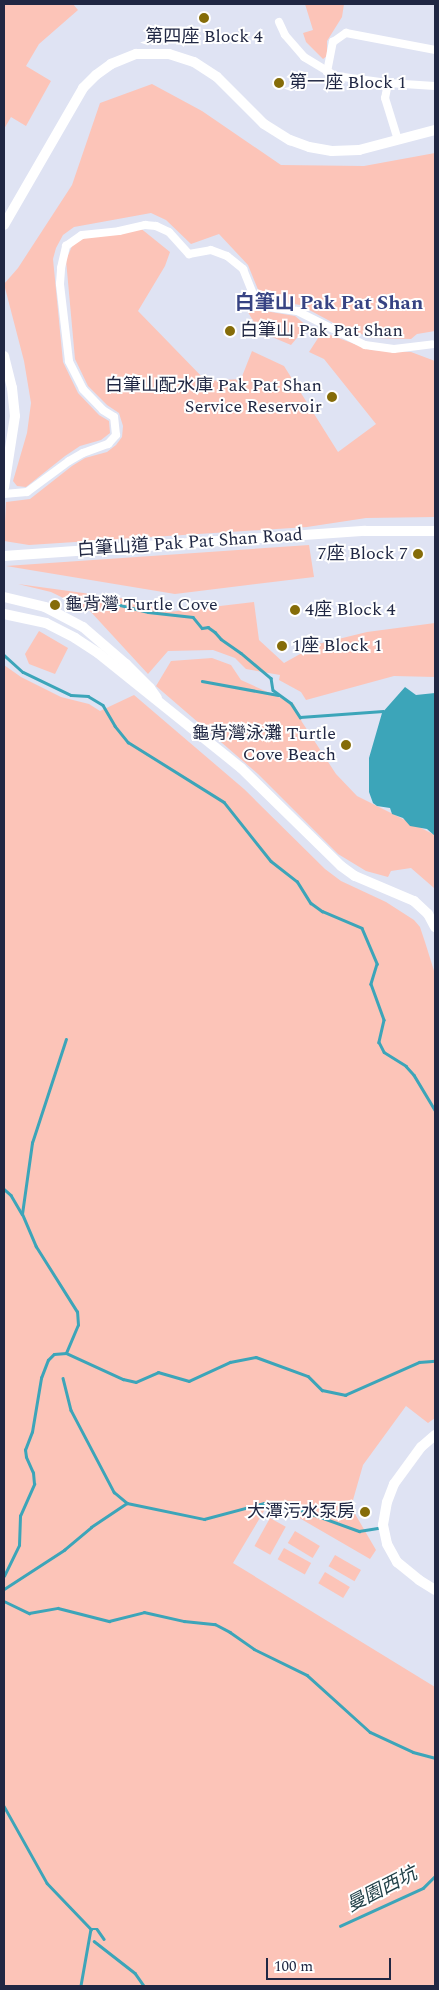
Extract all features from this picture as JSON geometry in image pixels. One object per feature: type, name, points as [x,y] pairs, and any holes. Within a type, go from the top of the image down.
[{"type":"street","points":[[279,22],[285,35],[298,52],[327,72],[345,78],[435,86]]},
{"type":"street","points":[[327,72],[332,42],[346,33],[435,50]]},
{"type":"street","points":[[4,224],[83,88],[104,68],[136,54],[169,54],[194,62],[217,77],[264,124],[299,144],[319,149],[349,151],[435,130]]},
{"type":"street","points":[[388,83],[385,98],[398,140]]},
{"type":"street","points":[[4,494],[27,492],[68,461],[83,452],[108,444],[116,435],[117,426],[114,417],[103,410],[83,389],[69,361],[60,284],[61,268],[66,246],[82,235],[119,231],[145,225],[156,226],[169,232],[189,254],[211,250],[227,256],[243,270],[252,293],[265,306],[297,311],[365,345],[394,349],[432,344]]},
{"type":"street","points":[[4,356],[12,388],[15,424],[4,485]]},
{"type":"street","name":"白筆山道 Pak Pat Shan Road","points":[[4,556],[365,530],[435,532]]},
{"type":"street","points":[[4,597],[50,609],[83,627],[126,664],[150,688],[158,701]]},
{"type":"street","points":[[4,614],[46,624],[75,638],[158,701],[241,768],[341,866],[355,876],[414,901],[428,914],[435,927]]},
{"type":"street","points":[[435,1434],[421,1447],[394,1484],[387,1502],[383,1525],[387,1544],[397,1562],[414,1577],[435,1590]]},
{"type":"shaded area","points":[[4,4],[73,4],[78,10],[39,44],[26,66],[51,81],[26,126],[11,117],[4,129]]},
{"type":"shaded area","points":[[305,4],[344,4],[342,17],[327,41],[327,56],[323,59],[306,42],[303,33],[313,30]]},
{"type":"shaded area","points":[[152,84],[202,111],[281,165],[364,166],[435,153],[435,331],[417,334],[411,339],[373,338],[341,327],[300,305],[266,299],[259,292],[248,265],[219,234],[191,244],[166,220],[151,213],[74,227],[63,235],[53,259],[63,362],[78,393],[99,415],[109,421],[110,433],[101,440],[80,446],[26,487],[17,486],[13,481],[27,433],[31,403],[24,361],[4,284],[18,268],[72,185],[100,103]]},
{"type":"shaded area","points":[[139,227],[170,252],[165,266],[138,311],[206,381],[241,379],[252,351],[284,366],[338,452],[376,424],[324,359],[309,352],[322,332],[371,350],[411,352],[435,361],[435,517],[366,518],[307,527],[29,545],[4,541],[6,502],[30,499],[85,458],[107,452],[122,437],[123,426],[119,413],[107,405],[88,386],[75,359],[66,260],[73,244],[79,238]]},
{"type":"shaded area","points":[[245,291],[248,298],[259,310],[295,316],[307,326],[291,345],[260,332],[243,304]]},
{"type":"shaded area","points":[[309,545],[314,577],[175,594],[6,566]]},
{"type":"shaded area","points":[[18,584],[127,599],[169,612],[254,602],[259,640],[284,663],[318,644],[367,632],[435,623],[435,677],[394,676],[306,700],[301,692],[279,680],[280,675],[246,669],[235,658],[213,650],[168,651],[148,674],[90,611],[51,592]]},
{"type":"shaded area","points":[[39,631],[68,648],[55,674],[29,664],[25,654]]},
{"type":"shaded area","points":[[212,658],[231,665],[241,680],[294,704],[302,722],[336,774],[357,796],[435,835],[434,888],[411,868],[391,871],[388,877],[366,871],[338,854],[258,774],[156,686],[171,661]]},
{"type":"shaded area","points":[[4,665],[21,677],[61,697],[89,704],[100,711],[134,695],[244,789],[325,869],[341,881],[386,902],[414,920],[420,927],[425,942],[435,974],[435,1418],[428,1423],[406,1406],[363,1465],[351,1507],[376,1550],[370,1559],[270,1501],[233,1563],[435,1687],[435,1986],[4,1986]]},
{"type":"shaded area","points":[[270,1518],[286,1527],[270,1555],[254,1546]]},
{"type":"shaded area","points":[[295,1531],[320,1546],[313,1558],[288,1543]]},
{"type":"shaded area","points":[[284,1548],[311,1563],[305,1574],[278,1559]]},
{"type":"shaded area","points":[[335,1555],[361,1570],[354,1581],[328,1566]]},
{"type":"shaded area","points":[[325,1572],[350,1587],[343,1598],[318,1583]]},
{"type":"water","points":[[405,687],[416,695],[435,693],[435,836],[427,829],[410,826],[403,818],[392,814],[390,808],[377,806],[373,803],[369,792],[369,758],[382,713]]},
{"type":"waterway","points":[[108,602],[148,612],[193,617],[202,628],[208,627],[215,632],[221,639],[271,678],[273,690],[291,703],[300,717],[383,711]]},
{"type":"waterway","points":[[4,655],[23,672],[71,695],[88,696],[103,705],[115,726],[128,742],[224,802],[271,861],[297,881],[311,903],[322,911],[362,928],[377,964],[371,984],[384,1020],[379,1042],[384,1052],[406,1066],[414,1075],[435,1110]]},
{"type":"waterway","points":[[202,681],[278,695]]},
{"type":"waterway","points":[[66,1039],[32,1143],[22,1214],[36,1247],[77,1312],[78,1325],[66,1353]]},
{"type":"waterway","points":[[4,1189],[11,1195],[22,1214]]},
{"type":"waterway","points":[[4,1576],[19,1545],[20,1516],[34,1484],[33,1473],[25,1450],[32,1432],[41,1378],[48,1360],[54,1354],[66,1353],[123,1379],[136,1382],[158,1372],[189,1381],[230,1362],[256,1357],[308,1376],[322,1390],[345,1395],[419,1362],[435,1361]]},
{"type":"waterway","points":[[63,1378],[71,1410],[114,1492],[127,1503]]},
{"type":"waterway","points":[[4,1589],[64,1550],[91,1527],[127,1503],[204,1519],[264,1503],[301,1510],[359,1531],[379,1528]]},
{"type":"waterway","points":[[4,1601],[29,1613],[58,1608],[109,1621],[144,1612],[184,1621],[215,1624],[254,1649],[307,1675],[370,1732],[413,1752],[435,1758]]},
{"type":"waterway","points":[[4,1806],[47,1883],[91,1929],[81,1986]]},
{"type":"waterway","name":"曼園西坑","points":[[340,1926],[423,1888],[435,1876]]},
{"type":"waterway","points":[[91,1929],[97,1929],[104,1939]]},
{"type":"waterway","points":[[94,1941],[135,1973],[144,1986]]},
{"type":"place","name":"第四座 Block 4","points":[[204,18]]},
{"type":"place","name":"第一座 Block 1","points":[[279,83]]},
{"type":"place","name":"白筆山 Pak Pat Shan","points":[[230,331]]},
{"type":"place","name":"白筆山配水庫 Pak Pat Shan Service Reservoir","points":[[332,397]]},
{"type":"place","name":"7座 Block 7","points":[[418,554]]},
{"type":"place","name":"龜背灣 Turtle Cove","points":[[55,605]]},
{"type":"place","name":"4座 Block 4","points":[[295,610]]},
{"type":"place","name":"1座 Block 1","points":[[282,646]]},
{"type":"place","name":"龜背灣泳灘 Turtle Cove Beach","points":[[346,745]]},
{"type":"place","name":"大潭污水泵房","points":[[365,1512]]},
{"type":"district","name":"白筆山 Pak Pat Shan","points":[[329,303]]}]
